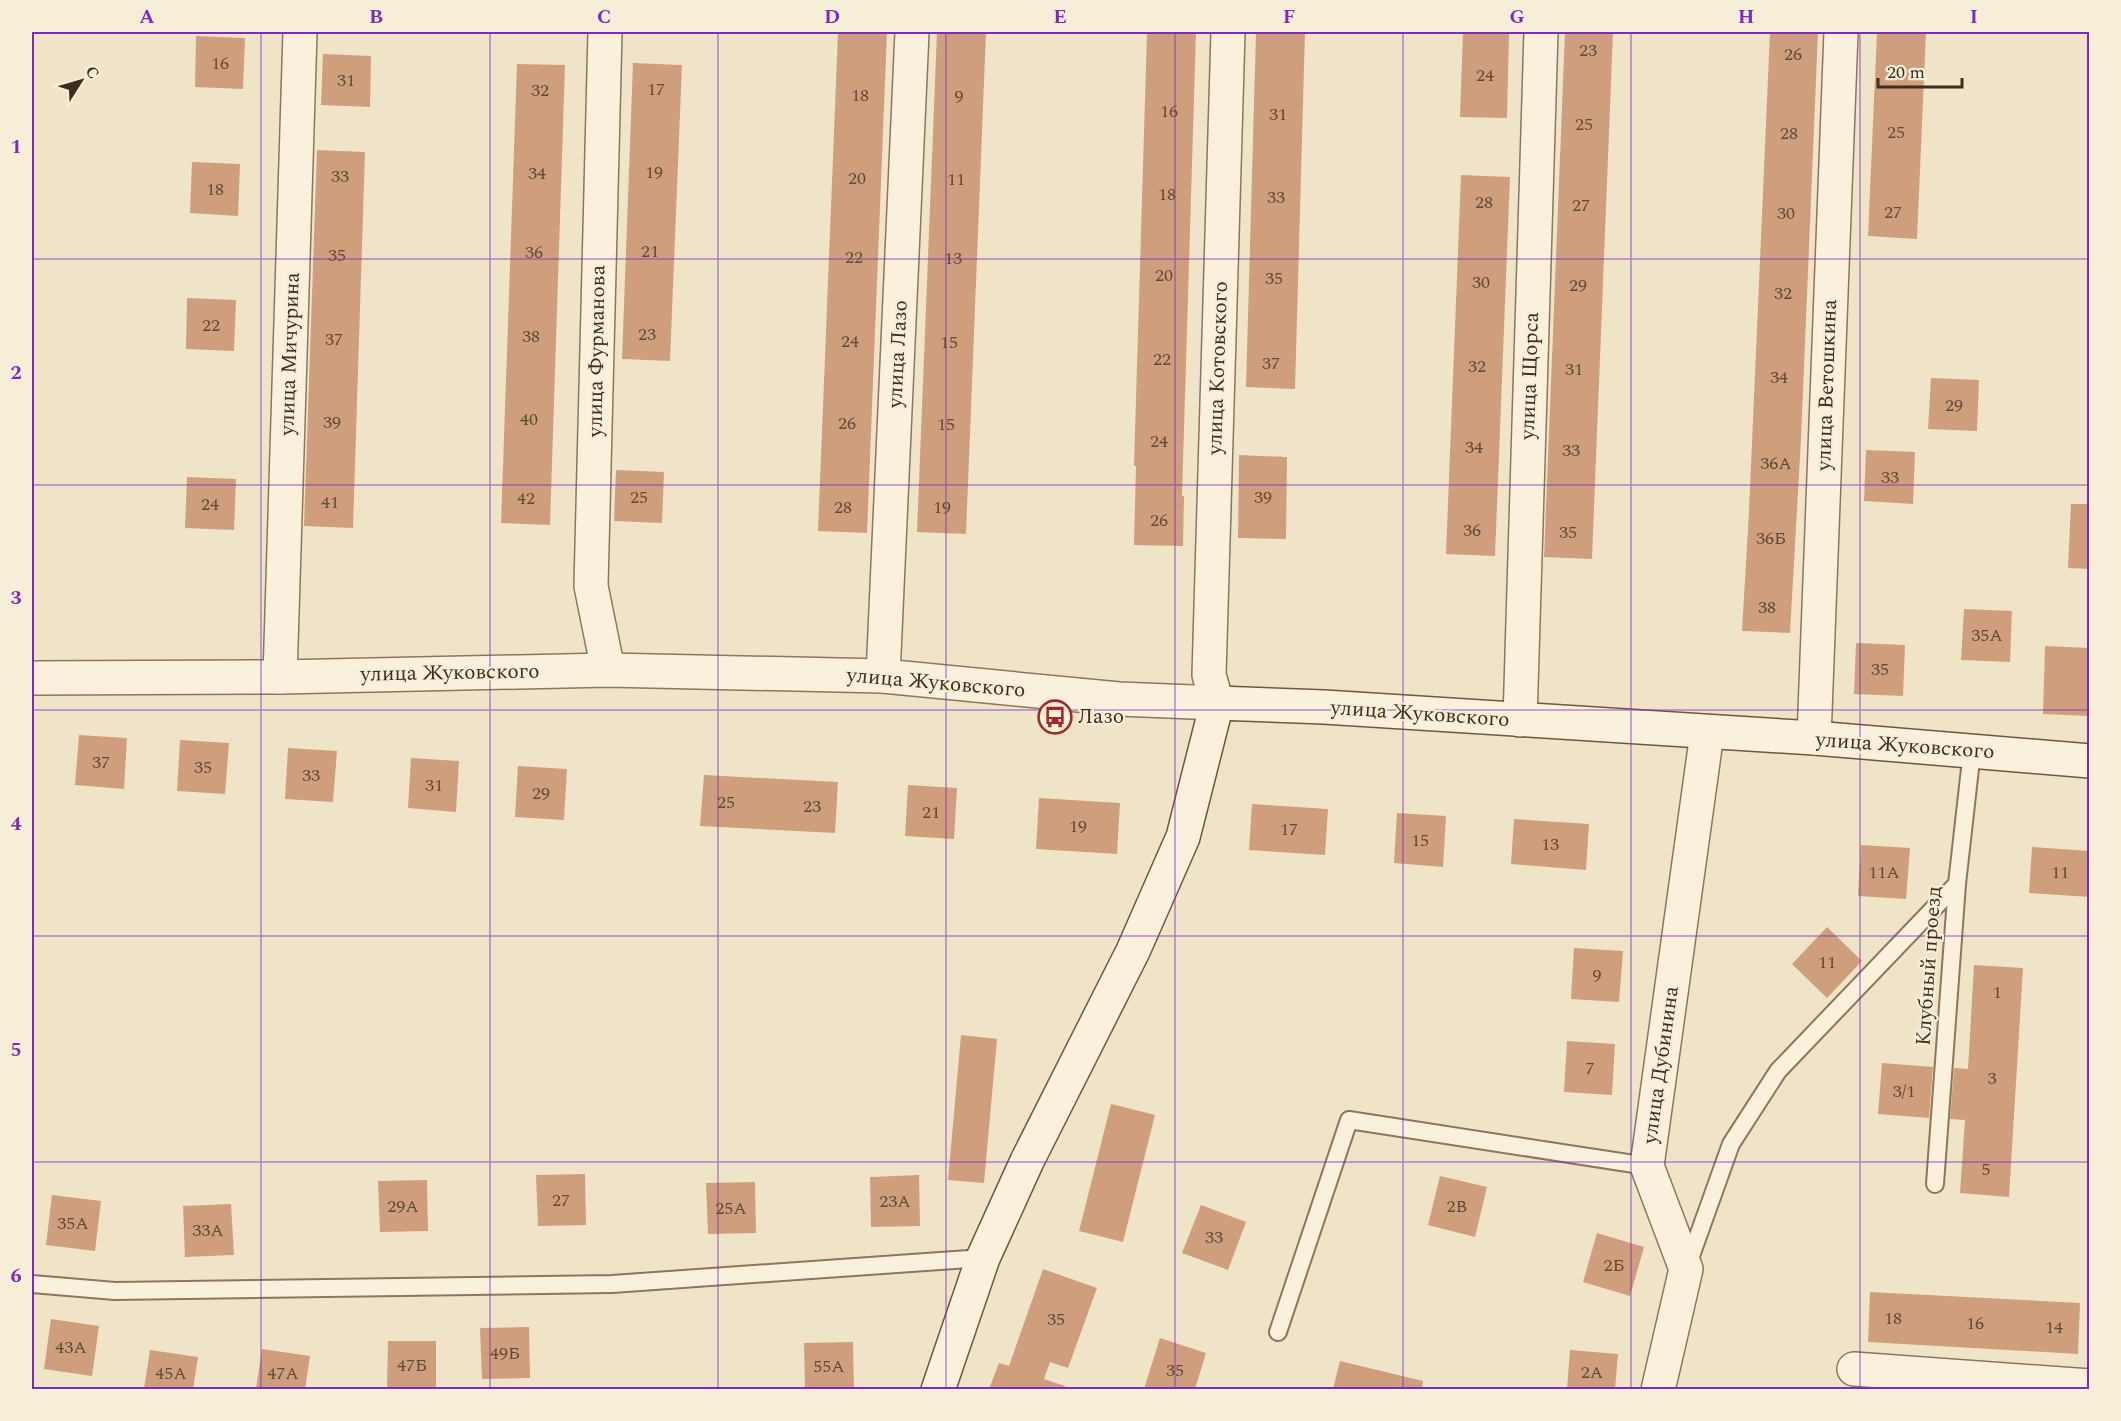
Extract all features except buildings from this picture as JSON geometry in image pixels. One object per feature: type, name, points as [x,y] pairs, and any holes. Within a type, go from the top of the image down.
[{"type":"street","name":"улица Мичурина","points":[[280,677],[300,32]]},
{"type":"street","name":"улица Фурманова","points":[[605,32],[591,586],[608,670]]},
{"type":"street","name":"улица Лазо","points":[[883,676],[912,32]]},
{"type":"street","name":"улица Котовского","points":[[1217,703],[1209,675],[1228,32]]},
{"type":"street","name":"улица Щорса","points":[[1520,720],[1541,32]]},
{"type":"street","name":"улица Ветошкина","points":[[1814,738],[1841,32]]},
{"type":"street","name":"улица Жуковского","points":[[32,678],[280,677],[608,670],[883,676],[1119,699],[1814,738],[2090,761]]},
{"type":"street","points":[[938,1389],[983,1258],[1027,1161],[1133,951],[1183,837],[1217,703]]},
{"type":"street","name":"улица Дубинина","points":[[1686,1269],[1647,1166],[1707,733]]},
{"type":"street","points":[[1658,1389],[1686,1269]]},
{"type":"street","points":[[1854,1369],[2090,1386]]},
{"type":"lane","name":"Клубный проезд","points":[[1935,1185],[1957,884],[1972,751]]},
{"type":"lane","points":[[1686,1269],[1731,1144],[1778,1071],[1957,884]]},
{"type":"lane","points":[[1278,1332],[1349,1120],[1647,1166]]},
{"type":"lane","points":[[32,1284],[115,1291],[612,1284],[983,1258]]},
{"type":"place","name":"Лазо","points":[[1055,717]]}]
